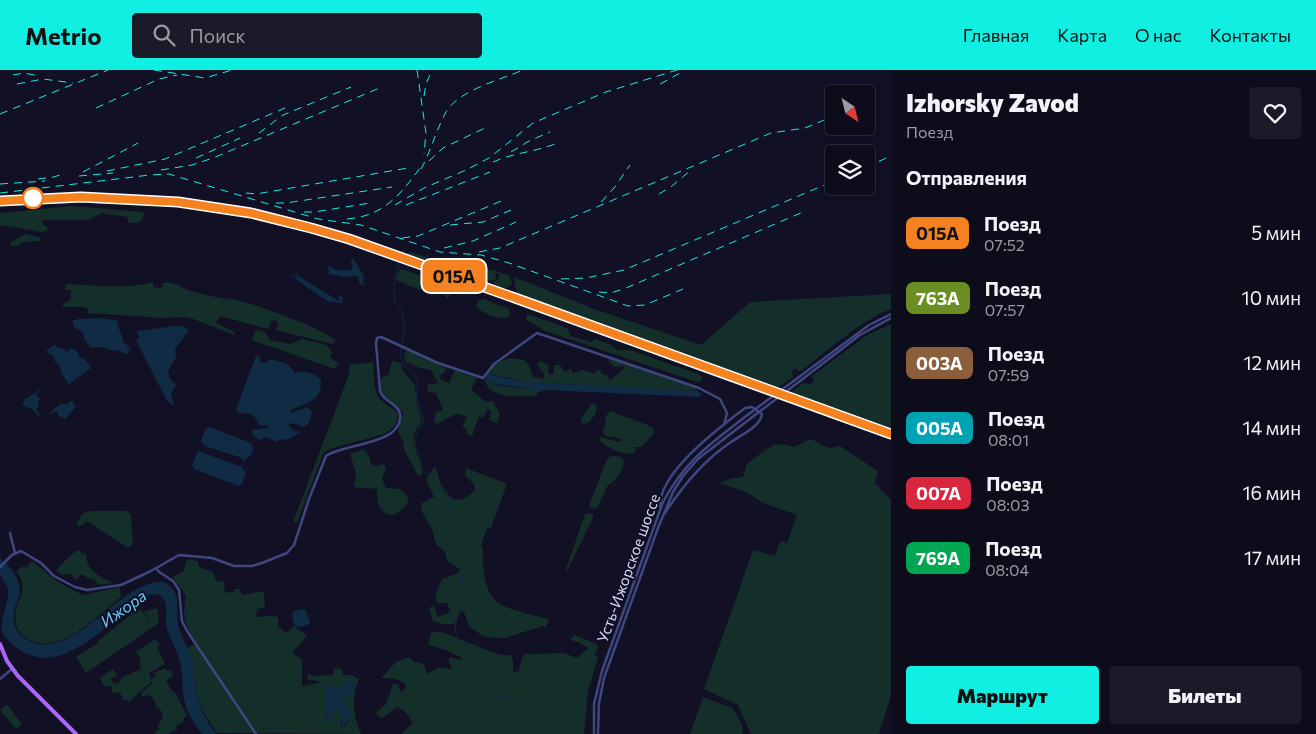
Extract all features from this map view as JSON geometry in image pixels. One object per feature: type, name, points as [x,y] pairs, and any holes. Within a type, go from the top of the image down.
[{"type":"main road","points":[[0,644],[12,669],[76,734]]},
{"type":"street","name":"Усть-Ижорское шоссе","points":[[594,734],[594,704],[602,671],[660,508],[673,483],[693,458],[750,413],[869,325],[891,316]]},
{"type":"street","name":"Усть-Ижорское шоссе","points":[[598,734],[599,703],[604,678],[662,516],[676,487],[691,467],[711,448],[860,335],[891,316]]},
{"type":"street","points":[[0,567],[15,553],[21,551],[42,563],[54,576],[81,589],[121,584],[179,555],[212,558],[228,565],[243,567],[262,563],[289,552],[294,545],[326,456],[381,438],[394,431],[398,426],[400,413],[397,407],[381,396],[380,391],[376,343],[377,338],[381,337],[438,363],[483,378],[494,364],[537,332],[699,388],[720,399],[727,413],[734,416]]},
{"type":"street","points":[[660,508],[663,494],[680,464],[694,450],[734,416],[748,407],[762,416],[758,423],[703,464],[662,516]]},
{"type":"street","points":[[724,425],[727,413]]},
{"type":"street","points":[[10,533],[15,553]]},
{"type":"street","points":[[156,568],[173,581],[179,590],[182,621],[256,734]]},
{"type":"street","points":[[0,679],[12,669]]},
{"type":"green space","points":[[72,206],[142,212],[144,214],[139,222],[135,223],[129,223],[127,217],[102,213],[88,220],[43,220],[43,225],[47,227],[47,231],[42,232],[0,225],[0,213]]},
{"type":"green space","points":[[25,234],[39,237],[41,241],[24,242],[18,246],[11,246],[11,242]]},
{"type":"green space","points":[[410,252],[453,265],[457,263],[457,265],[494,270],[510,276],[512,285],[503,289],[494,284],[493,282],[498,279],[500,275],[498,273],[495,274],[496,279],[491,281],[483,278],[483,271],[480,272],[479,277],[471,271],[467,272],[468,268],[465,268],[464,272],[407,254]]},
{"type":"green space","points":[[402,269],[448,285],[453,290],[447,299],[443,292],[425,291],[396,280],[399,270]]},
{"type":"green space","points":[[514,277],[594,309],[701,345],[750,302],[891,294],[891,309],[856,328],[800,372],[795,368],[792,371],[793,377],[775,390],[517,297]]},
{"type":"green space","points":[[153,282],[154,287],[160,288],[163,286],[162,283],[166,282],[201,294],[240,301],[260,307],[306,324],[330,336],[335,341],[333,344],[275,330],[279,324],[275,320],[271,321],[268,329],[220,316],[216,323],[234,332],[234,335],[188,317],[164,318],[88,313],[88,309],[85,307],[63,307],[63,304],[70,300],[71,290],[65,290],[66,284],[132,286]]},
{"type":"green space","points":[[484,299],[509,309],[508,318],[495,317],[478,309],[476,306],[478,301]]},
{"type":"green space","points":[[528,314],[568,329],[571,336],[591,342],[595,339],[609,344],[617,350],[630,350],[698,374],[702,377],[702,380],[699,382],[691,380],[545,331],[527,320]]},
{"type":"green space","points":[[891,324],[891,432],[787,395],[803,383],[809,384],[814,382],[812,376],[867,335]]},
{"type":"green space","points":[[255,330],[265,332],[270,340],[291,344],[302,339],[326,345],[332,352],[330,357],[338,363],[336,368],[252,340]]},
{"type":"green space","points":[[406,349],[446,368],[444,373],[439,376],[440,379],[449,383],[455,370],[477,378],[471,390],[486,402],[493,401],[500,415],[497,423],[489,420],[491,412],[488,408],[483,418],[479,416],[472,436],[466,433],[467,429],[462,428],[467,416],[456,414],[437,424],[434,421],[436,412],[443,410],[436,393],[428,392],[427,385],[438,383],[431,370],[406,362],[404,357]]},
{"type":"green space","points":[[509,358],[524,360],[529,365],[533,377],[544,379],[544,374],[537,364],[541,361],[548,365],[550,375],[554,373],[554,365],[560,365],[564,372],[571,369],[573,373],[582,370],[594,373],[599,369],[603,375],[607,375],[609,380],[625,367],[615,367],[609,362],[608,358],[698,389],[686,391],[529,382],[491,374],[488,382],[499,386],[539,391],[536,396],[505,396],[489,388],[486,378],[491,368]]},
{"type":"green space","points":[[392,361],[401,363],[402,370],[415,385],[416,399],[422,423],[414,435],[414,445],[423,474],[418,476],[403,447],[404,443],[398,432],[403,413],[385,398],[381,392],[381,378],[389,374]]},
{"type":"green space","points":[[373,362],[374,383],[377,393],[382,401],[398,413],[396,425],[385,434],[329,449],[323,454],[297,523],[293,522],[348,377],[350,365]]},
{"type":"green space","points":[[592,403],[597,407],[595,415],[588,423],[582,424],[581,419]]},
{"type":"green space","points":[[610,411],[648,425],[653,428],[654,433],[642,447],[634,447],[636,451],[632,454],[609,448],[601,442],[599,439],[601,437],[618,442],[622,440],[608,437],[604,434],[605,417]]},
{"type":"green space","points":[[811,439],[829,448],[840,446],[878,471],[875,483],[891,500],[891,695],[879,734],[751,734],[738,705],[704,689],[753,550],[775,556],[780,541],[787,543],[797,515],[763,503],[746,492],[719,483],[744,476],[746,465],[768,448],[780,444],[793,447]]},
{"type":"green space","points":[[363,449],[369,455],[371,464],[376,466],[384,465],[386,469],[382,479],[386,488],[400,489],[407,495],[408,502],[397,513],[392,515],[382,511],[377,499],[377,490],[354,486],[356,473],[350,454]]},
{"type":"green space","points":[[609,457],[621,457],[624,461],[622,468],[617,478],[608,485],[595,509],[590,507],[590,503],[606,461]]},
{"type":"green space","points":[[435,466],[443,489],[450,497],[458,500],[467,497],[475,490],[474,484],[465,476],[466,468],[507,484],[491,528],[487,527],[481,546],[483,549],[486,584],[492,596],[501,604],[514,610],[549,619],[546,627],[543,626],[505,638],[484,637],[469,626],[464,612],[459,610],[457,620],[453,624],[433,621],[429,608],[434,605],[438,617],[450,612],[447,603],[436,603],[436,593],[442,579],[458,573],[460,569],[447,561],[445,552],[436,544],[432,530],[421,510],[422,503],[434,497],[426,480]]},
{"type":"green space","points":[[92,511],[126,511],[131,515],[133,543],[128,548],[87,521],[79,527],[76,524],[83,513]]},
{"type":"green space","points":[[585,514],[593,514],[593,518],[567,571],[566,569]]},
{"type":"green space","points":[[77,550],[87,555],[88,565],[96,574],[116,583],[98,585],[95,580],[84,575],[80,575],[75,579],[71,574],[62,575],[56,571]]},
{"type":"green space","points":[[191,559],[198,562],[199,567],[213,572],[216,581],[224,582],[225,592],[234,593],[234,589],[240,589],[242,595],[264,591],[265,607],[257,609],[256,617],[278,617],[278,626],[286,633],[294,626],[307,636],[292,653],[302,660],[302,686],[319,683],[319,681],[308,680],[307,673],[314,676],[333,675],[334,668],[342,669],[343,675],[351,675],[359,679],[356,686],[354,706],[361,734],[217,733],[198,700],[191,659],[187,648],[197,643],[185,621],[186,596],[173,577],[184,571],[186,562]],"holes":[[[350,681],[354,682],[355,685],[344,697],[343,702],[350,710],[350,719],[344,727],[341,726],[341,714],[338,710],[333,713],[327,722],[325,697],[327,685],[340,687]]]},
{"type":"green space","points":[[32,561],[58,582],[83,595],[120,587],[121,597],[78,632],[65,638],[53,643],[40,643],[28,639],[20,633],[16,623],[16,610],[22,590],[21,579],[17,572],[23,566],[27,568]]},
{"type":"green space","points":[[157,608],[159,623],[86,673],[76,657],[97,644],[99,640],[138,609],[142,611],[153,626],[144,612]]},
{"type":"green space","points":[[439,631],[500,655],[510,655],[513,660],[513,671],[515,672],[519,671],[525,654],[564,653],[577,658],[588,648],[570,640],[574,635],[597,644],[598,648],[595,654],[598,657],[588,691],[584,734],[401,734],[413,723],[406,713],[397,707],[383,718],[379,717],[376,712],[386,703],[393,683],[399,685],[399,689],[402,692],[406,686],[398,680],[381,678],[396,662],[409,657],[415,662],[422,663],[426,674],[439,667],[452,669],[448,659],[450,657],[461,660],[462,658],[446,650],[428,645],[431,633]]},
{"type":"green space","points":[[155,639],[160,645],[157,647],[165,664],[149,673],[152,681],[130,701],[123,700],[120,692],[112,693],[112,686],[104,687],[100,678],[113,669],[117,675],[111,679],[114,684],[120,682],[121,678],[126,675],[141,669],[141,660],[136,652]]},
{"type":"green space","points":[[165,668],[168,671],[171,669],[173,676],[166,681],[172,691],[175,692],[187,716],[183,718],[184,721],[176,726],[177,729],[168,734],[156,734],[154,732],[160,729],[157,726],[163,714],[157,708],[154,699],[148,695],[142,697],[141,693],[153,682],[152,678],[156,676],[154,673]]},
{"type":"green space","points":[[703,697],[733,708],[742,725],[743,734],[690,734]]},
{"type":"green space","points":[[7,704],[22,724],[16,729],[0,710]]},
{"type":"water","points":[[353,258],[364,276],[363,283],[367,286],[359,284],[359,278],[356,276],[343,277],[329,274],[328,266],[337,270],[351,270],[353,266],[350,261]]},
{"type":"water","points":[[285,272],[298,279],[292,272],[339,301],[338,296],[341,295],[344,301],[340,303],[329,301],[333,305]]},
{"type":"water","points":[[100,318],[118,322],[123,342],[130,348],[128,353],[117,350],[113,351],[104,347],[91,348],[82,332],[74,327],[72,321]]},
{"type":"water","points":[[182,326],[189,330],[175,349],[176,357],[168,371],[170,379],[176,385],[171,393],[174,406],[167,401],[136,340],[139,338],[138,331]]},
{"type":"water","points":[[55,344],[58,348],[65,349],[66,352],[71,348],[75,350],[80,359],[83,357],[91,368],[69,384],[54,361],[53,358],[55,356],[46,351]]},
{"type":"water","points":[[256,356],[259,356],[262,363],[270,359],[288,364],[295,373],[309,373],[321,380],[321,388],[316,398],[290,411],[291,413],[307,407],[312,412],[308,424],[304,427],[293,423],[288,425],[294,431],[301,432],[289,439],[279,440],[278,442],[266,437],[259,440],[252,434],[251,430],[268,428],[269,426],[259,425],[252,415],[247,413],[240,414],[236,409]]},
{"type":"water","points":[[489,374],[514,379],[564,384],[697,390],[701,394],[700,397],[545,390],[540,392],[528,388],[488,382],[486,376]]},
{"type":"water","points":[[43,387],[35,395],[40,398],[39,406],[36,409],[42,417],[35,413],[32,408],[30,409],[22,404],[24,400]]},
{"type":"water","points":[[72,400],[76,407],[65,419],[59,416],[57,411],[48,415],[60,404],[68,404]]},
{"type":"water","points":[[209,427],[251,443],[253,449],[251,454],[243,461],[242,458],[205,446],[201,441],[205,430]]},
{"type":"water","points":[[198,451],[239,466],[242,465],[241,467],[246,472],[242,484],[239,486],[194,469],[192,465]]},
{"type":"water","name":"Ижора","points":[[0,558],[11,569],[19,583],[20,593],[14,616],[16,628],[24,638],[40,644],[57,642],[73,635],[137,589],[157,582],[168,584],[176,595],[178,625],[191,656],[198,700],[206,718],[217,734],[202,734],[187,710],[178,654],[166,623],[166,604],[159,595],[148,595],[134,604],[101,632],[82,645],[62,655],[41,657],[20,650],[7,640],[3,634],[2,621],[8,590],[0,574]]},
{"type":"water","points":[[306,610],[310,623],[297,627],[293,620],[293,611]]},
{"type":"water","points":[[351,679],[354,682],[353,691],[344,697],[343,702],[352,715],[342,728],[341,714],[338,710],[333,713],[328,723],[326,722],[325,697],[327,685],[341,687]]},
{"type":"waterway","points":[[404,249],[396,275],[394,296],[402,313],[405,326],[401,357],[417,381],[416,398],[419,402],[424,423],[416,434],[416,445],[422,470],[442,486],[449,496],[451,521],[458,527],[458,535],[468,556],[468,568],[462,577],[464,591],[461,608],[455,625],[457,642],[463,646],[470,645],[478,651],[484,662],[484,685],[487,693],[495,697],[510,699],[520,703],[526,712],[534,734]]},
{"type":"waterway","points":[[796,366],[848,332],[847,328],[851,324]]},
{"type":"waterway","points":[[818,379],[867,340],[891,329]]},
{"type":"waterway","points":[[879,368],[891,367]]},
{"type":"railway","points":[[0,114],[108,70]]},
{"type":"railway","points":[[154,70],[205,78],[232,70]]},
{"type":"railway","points":[[417,70],[426,133],[424,154]]},
{"type":"railway","points":[[424,96],[426,84],[432,70]]},
{"type":"railway","points":[[421,169],[442,119],[452,104],[470,92],[523,70]]},
{"type":"railway","points":[[395,205],[424,188],[489,158],[533,123],[606,92],[677,70]]},
{"type":"railway","points":[[13,75],[24,73],[40,76]]},
{"type":"railway","points":[[660,84],[680,73]]},
{"type":"railway","points":[[96,108],[159,79],[177,75]]},
{"type":"railway","points":[[17,84],[43,79],[73,83]]},
{"type":"railway","points":[[259,133],[283,115],[351,87]]},
{"type":"railway","points":[[161,170],[192,165],[213,158],[382,87]]},
{"type":"railway","points":[[107,171],[165,159],[285,108]]},
{"type":"railway","points":[[479,252],[500,248],[771,133],[805,128],[825,120]]},
{"type":"railway","points":[[429,161],[443,148],[485,128]]},
{"type":"railway","points":[[511,152],[529,141],[550,132]]},
{"type":"railway","points":[[196,158],[240,138]]},
{"type":"railway","points":[[83,172],[138,143]]},
{"type":"railway","points":[[493,162],[555,144]]},
{"type":"railway","points":[[875,163],[891,156]]},
{"type":"railway","points":[[347,219],[361,217],[383,208],[400,193],[423,164]]},
{"type":"railway","points":[[601,202],[614,188],[630,165]]},
{"type":"railway","points":[[246,193],[256,194],[408,168]]},
{"type":"railway","points":[[659,194],[692,169]]},
{"type":"railway","points":[[406,205],[490,172]]},
{"type":"railway","points":[[38,179],[54,177],[65,173]]},
{"type":"railway","points":[[79,176],[113,173]]},
{"type":"railway","points":[[0,193],[169,174],[318,219],[361,225],[440,252],[481,255],[509,263],[628,306],[645,305],[683,289]]},
{"type":"railway","points":[[0,184],[45,181]]},
{"type":"railway","points":[[561,279],[586,278],[624,270],[825,185]]},
{"type":"railway","points":[[276,203],[392,187]]},
{"type":"railway","points":[[0,202],[81,198],[143,201],[232,211],[310,229],[515,299],[891,436]]},
{"type":"railway","points":[[402,238],[418,236],[506,199]]},
{"type":"railway","points":[[304,212],[370,203]]},
{"type":"railway","points":[[450,225],[483,222],[511,210]]},
{"type":"railway","points":[[599,292],[611,293],[626,288],[803,212]]},
{"type":"railway","points":[[444,248],[473,241],[516,222]]},
{"type":"train","name":"015А","points":[[0,201],[35,198],[113,197],[178,202],[251,213],[311,228],[349,239],[891,434]]}]
